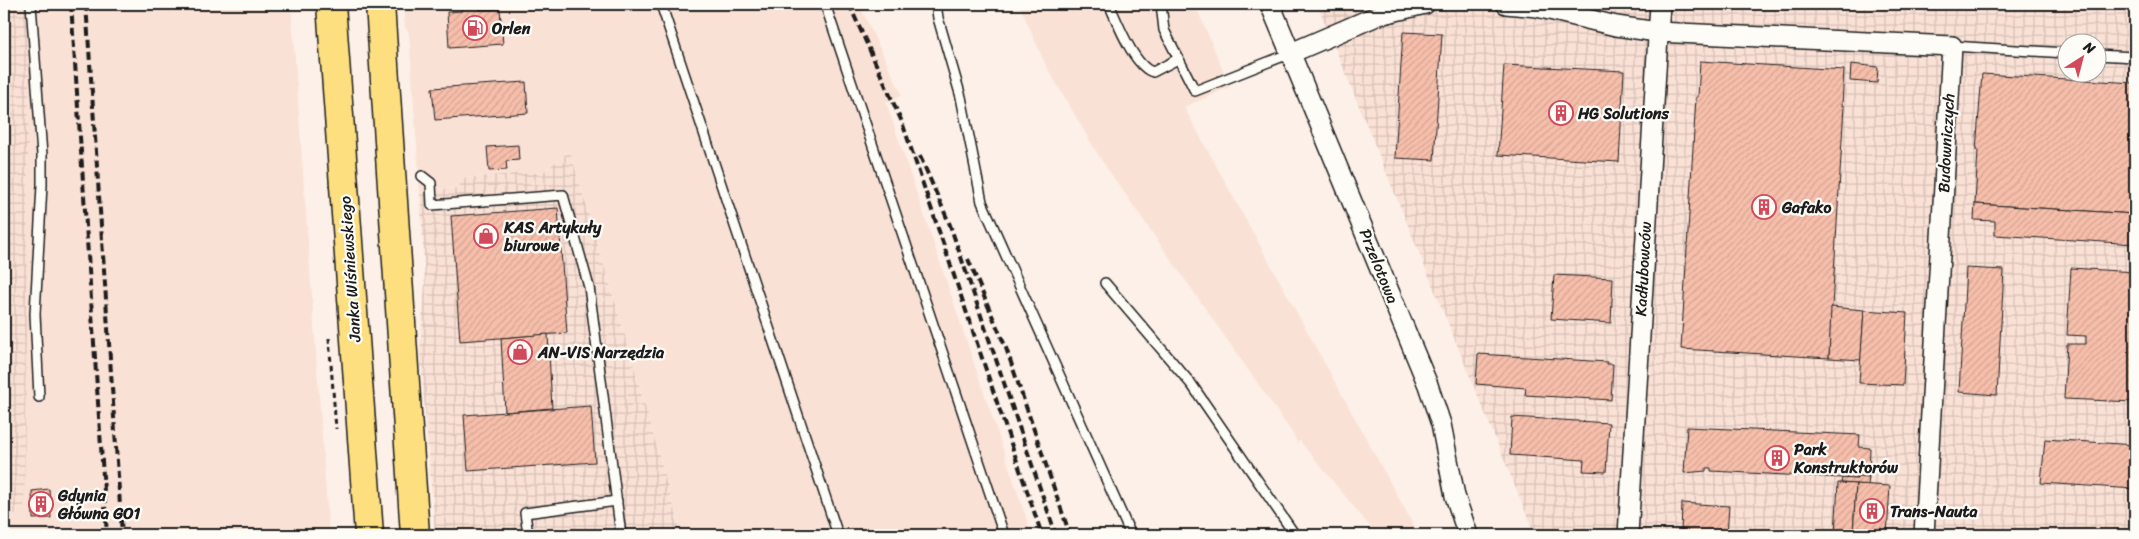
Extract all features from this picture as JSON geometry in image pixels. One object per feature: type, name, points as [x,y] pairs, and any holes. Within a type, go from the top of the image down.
[{"type":"highway","name":"Janka Wiśniewskiego","points":[[331,4],[369,535]]},
{"type":"highway","points":[[380,4],[414,535]]},
{"type":"street","name":"Przelotowa","points":[[1270,4],[1428,385],[1441,424],[1455,496],[1468,535]]},
{"type":"street","points":[[1290,53],[1379,15],[1425,4]]},
{"type":"street","points":[[1506,4],[1566,8],[1616,26],[1657,32],[1952,46]]},
{"type":"street","name":"Kadłubowców","points":[[1628,535],[1660,4]]},
{"type":"street","name":"Budowniczych","points":[[1924,535],[1952,46]]},
{"type":"lane","points":[[31,4],[42,155],[35,322],[39,397]]},
{"type":"lane","points":[[661,4],[838,535]]},
{"type":"lane","points":[[825,4],[1004,535]]},
{"type":"lane","points":[[930,4],[938,18]]},
{"type":"lane","points":[[936,4],[938,18],[961,97],[982,202],[1131,535]]},
{"type":"lane","points":[[1109,4],[1137,59],[1148,70],[1153,72],[1178,60]]},
{"type":"lane","points":[[1161,4],[1164,30],[1195,92],[1290,53]]},
{"type":"lane","points":[[1952,46],[2056,52]]},
{"type":"lane","points":[[2106,55],[2135,57]]},
{"type":"lane","points":[[422,176],[431,184],[432,205],[563,195],[589,287],[621,535]]},
{"type":"lane","points":[[1105,283],[1192,385],[1295,535]]},
{"type":"lane","points":[[528,535],[525,513],[616,502]]},
{"type":"shaded area","points":[[4,4],[291,4],[329,535],[4,535]]},
{"type":"shaded area","points":[[4,4],[25,4],[29,63],[24,513],[4,515]]},
{"type":"shaded area","points":[[403,4],[859,4],[902,95],[886,102],[1032,535],[682,535],[570,151],[543,172],[459,178],[460,188],[420,191],[409,33],[405,27]]},
{"type":"shaded area","points":[[1019,4],[1195,4],[1230,87],[1184,107],[1419,535],[1377,535],[1300,441],[1297,443],[1293,434],[1102,161],[1046,66]]},
{"type":"shaded area","points":[[1317,4],[2135,4],[2135,535],[1535,535]]},
{"type":"shaded area","points":[[570,151],[682,535],[435,535],[420,350],[425,283],[420,191],[460,188],[459,178],[543,172]]},
{"type":"building","name":"Orlen","points":[[462,4],[480,4],[480,10],[500,9],[503,44],[449,48],[447,12],[462,11]]},
{"type":"building","points":[[1403,32],[1442,34],[1434,160],[1395,158]]},
{"type":"building","name":"Gafako","points":[[1700,61],[1844,70],[1842,106],[1844,106],[1829,358],[1681,349],[1696,97],[1698,97]]},
{"type":"building","points":[[1851,64],[1878,67],[1877,83],[1850,81]]},
{"type":"building","name":"HG Solutions","points":[[1504,65],[1624,71],[1619,162],[1498,155]]},
{"type":"building","points":[[1982,74],[2056,78],[2056,82],[2135,83],[2135,214],[1975,204],[1978,150],[1976,150]]},
{"type":"building","points":[[526,82],[528,113],[435,120],[432,88]]},
{"type":"building","points":[[518,145],[519,160],[506,161],[507,170],[489,171],[487,147]]},
{"type":"building","points":[[1975,204],[2135,214],[2135,244],[1995,235],[1995,221],[1974,220]]},
{"type":"building","points":[[558,208],[567,333],[460,341],[451,216]]},
{"type":"building","points":[[1966,268],[2004,270],[1997,395],[1959,392]]},
{"type":"building","points":[[2071,268],[2135,272],[2135,402],[2064,399],[2067,344],[2086,344],[2086,336],[2067,335]]},
{"type":"building","points":[[1554,275],[1613,278],[1611,323],[1551,319]]},
{"type":"building","points":[[1831,307],[1864,310],[1861,360],[1829,358]]},
{"type":"building","points":[[1864,310],[1907,313],[1903,385],[1859,383]]},
{"type":"building","points":[[548,334],[552,408],[505,412],[501,338]]},
{"type":"building","points":[[1478,354],[1607,362],[1607,364],[1613,364],[1611,400],[1525,395],[1526,388],[1476,384]]},
{"type":"building","points":[[591,406],[595,462],[468,471],[464,415]]},
{"type":"building","points":[[1512,417],[1609,423],[1606,472],[1583,471],[1584,460],[1510,455]]},
{"type":"building","name":"Park Konstruktorów","points":[[1687,427],[1860,435],[1859,447],[1870,448],[1869,477],[1842,478],[1711,471],[1711,468],[1706,468],[1706,471],[1684,473]]},
{"type":"building","points":[[2045,439],[2135,445],[2135,489],[2041,483]]},
{"type":"building","points":[[1857,476],[1869,477],[1868,485],[1841,483],[1842,478],[1857,479]]},
{"type":"building","points":[[1838,483],[1856,484],[1853,535],[1835,535]]},
{"type":"building","name":"Trans-Nauta","points":[[1856,484],[1890,486],[1887,535],[1853,535]]},
{"type":"building","name":"Gdynia Główna GO1","points":[[49,489],[51,518],[33,519],[32,491]]},
{"type":"building","points":[[1682,503],[1729,506],[1727,535],[1681,535]]},
{"type":"building","points":[[1953,530],[1989,532],[1988,535],[1953,535]]},
{"type":"railway","points":[[71,4],[107,535]]},
{"type":"railway","points":[[86,4],[122,535]]},
{"type":"railway","points":[[849,4],[902,122],[1042,535]]},
{"type":"railway","points":[[920,156],[950,225],[1056,535]]},
{"type":"railway","points":[[968,259],[1006,348],[1070,535]]},
{"type":"place","name":"Orlen","points":[[475,28]]},
{"type":"place","name":"HG Solutions","points":[[1561,113]]},
{"type":"place","name":"Gafako","points":[[1764,207]]},
{"type":"place","name":"KAS Artykuły biurowe","points":[[486,236]]},
{"type":"place","name":"AN-VIS Narzędzia","points":[[520,352]]},
{"type":"place","name":"Park Konstruktorów","points":[[1777,458]]},
{"type":"place","name":"Gdynia Główna GO1","points":[[41,504]]},
{"type":"place","name":"Trans-Nauta","points":[[1872,511]]}]
